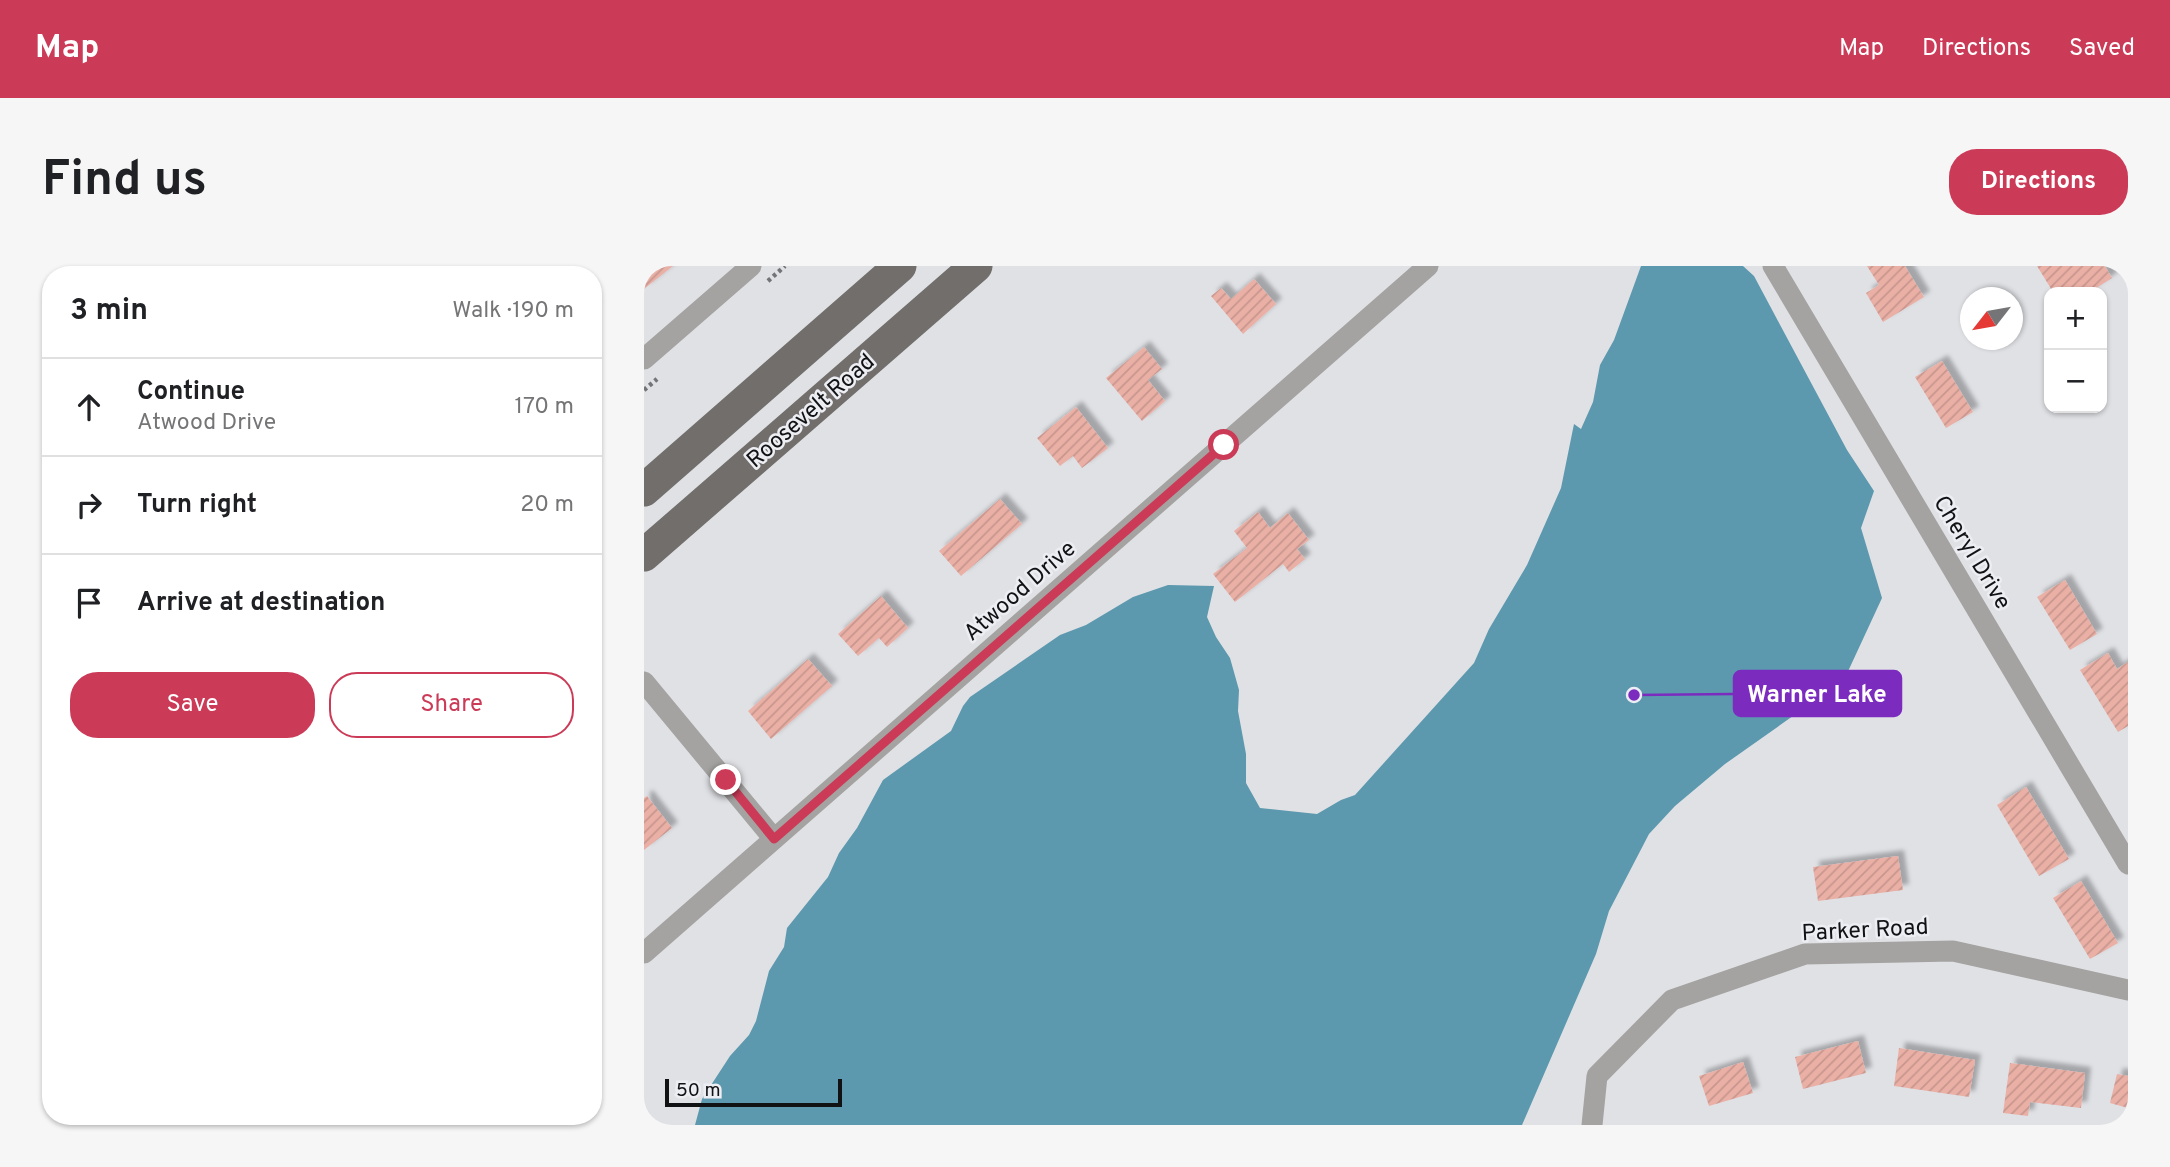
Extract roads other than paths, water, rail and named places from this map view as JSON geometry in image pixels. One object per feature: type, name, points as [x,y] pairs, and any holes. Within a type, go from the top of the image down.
[{"type":"main road","points":[[644,489],[900,266]]},
{"type":"main road","name":"Roosevelt Road","points":[[644,555],[976,266]]},
{"type":"street","points":[[644,359],[751,266]]},
{"type":"street","name":"Atwood Drive","points":[[644,953],[1428,266]]},
{"type":"street","name":"Cheryl Drive","points":[[1773,266],[2128,864]]},
{"type":"street","points":[[644,682],[774,839]]},
{"type":"street","name":"Parker Road","points":[[1592,1125],[1597,1076],[1672,1000],[1805,954],[1953,951],[2128,990]]},
{"type":"water","points":[[1641,266],[1743,266],[1754,276],[1847,450],[1874,491],[1861,528],[1882,598],[1844,680],[1725,764],[1675,806],[1649,834],[1609,911],[1596,954],[1522,1125],[695,1125],[702,1099],[730,1056],[749,1035],[756,1021],[769,971],[784,947],[787,928],[828,877],[839,853],[857,828],[883,780],[951,731],[970,697],[1060,635],[1086,625],[1133,597],[1168,585],[1214,586],[1207,617],[1230,658],[1239,690],[1238,711],[1246,754],[1246,783],[1260,808],[1317,814],[1355,795],[1474,663],[1489,629],[1527,565],[1561,488],[1574,424],[1581,429],[1593,402],[1600,365],[1614,340]]},
{"type":"place","name":"Warner Lake","points":[[1634,695]]}]
